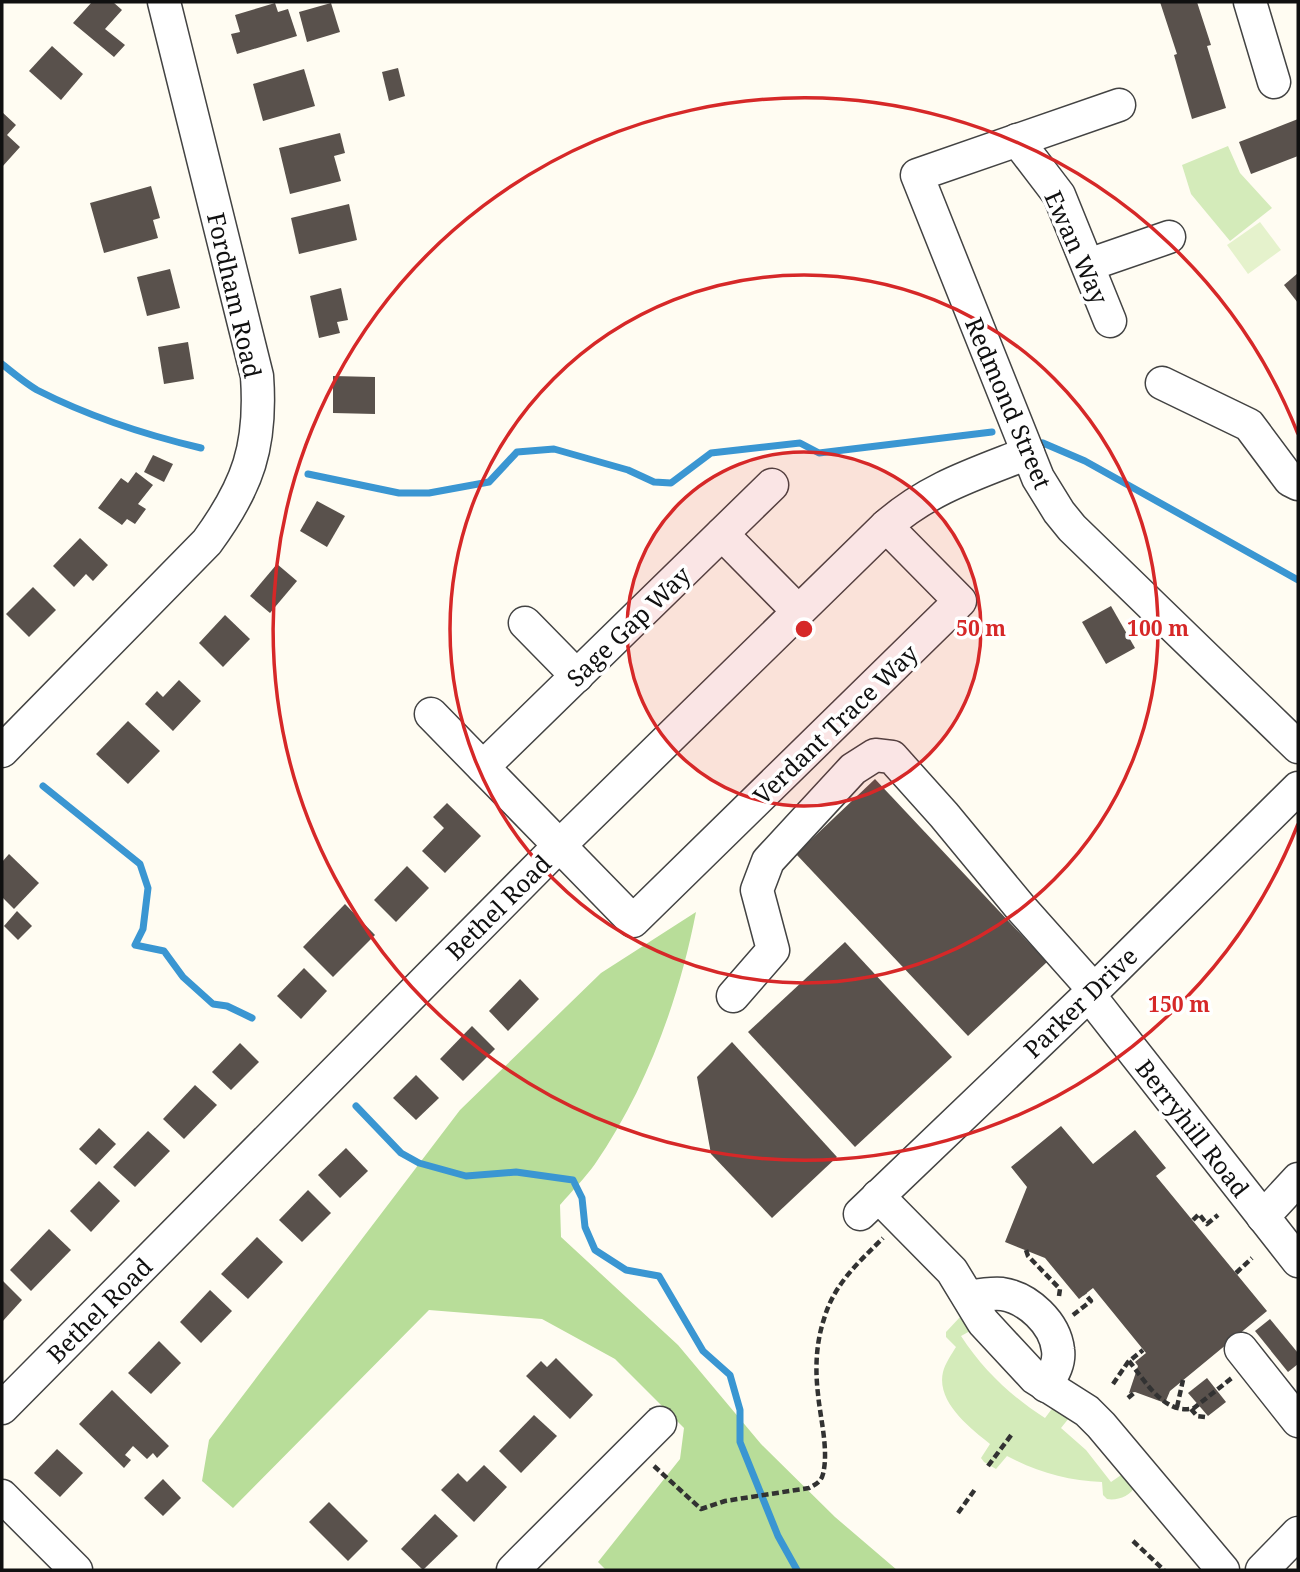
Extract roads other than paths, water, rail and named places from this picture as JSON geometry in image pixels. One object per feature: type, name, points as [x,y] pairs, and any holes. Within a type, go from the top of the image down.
[{"type":"street","name":"Fordham Road","points":[[2,751],[207,542],[229,512],[246,479],[255,443],[259,406],[257,376],[164,2]]},
{"type":"street","points":[[1250,2],[1274,82]]},
{"type":"street","points":[[1017,140],[1119,105]]},
{"type":"street","name":"Redmond Street","points":[[1017,140],[917,175],[1047,495],[1072,528],[1298,747]]},
{"type":"street","name":"Ewan Way","points":[[1017,140],[1059,195],[1110,321]]},
{"type":"street","points":[[1088,265],[1169,237]]},
{"type":"street","points":[[1162,383],[1249,425],[1290,480],[1298,484]]},
{"type":"street","name":"Bethel Road","points":[[2,1408],[559,845],[886,526],[915,502],[938,489],[1028,453]]},
{"type":"street","name":"Sage Gap Way","points":[[483,767],[772,485]]},
{"type":"street","name":"Verdant Trace Way","points":[[559,845],[633,921],[960,601],[886,526]]},
{"type":"street","points":[[722,534],[798,611]]},
{"type":"street","points":[[525,623],[577,676]]},
{"type":"street","points":[[431,715],[559,845]]},
{"type":"street","name":"Berryhill Road","points":[[733,996],[772,950],[757,890],[768,861],[853,769],[875,755],[892,757],[944,815],[1092,993],[1298,1261]]},
{"type":"street","name":"Parker Drive","points":[[969,1297],[952,1270],[869,1205],[1092,993],[1298,788]]},
{"type":"street","points":[[1263,1217],[1298,1179]]},
{"type":"street","points":[[1046,1386],[1056,1369],[1059,1351],[1055,1337],[1037,1311],[1005,1295],[983,1294],[969,1297],[983,1322],[1035,1378],[1046,1386],[1087,1410],[1101,1425],[1223,1570]]},
{"type":"street","points":[[1241,1360],[1298,1421]]},
{"type":"street","points":[[513,1570],[660,1423]]},
{"type":"street","points":[[2,1496],[76,1570]]},
{"type":"street","points":[[1262,1570],[1298,1533]]},
{"type":"waterway","points":[[2,364],[37,390],[76,408],[138,431],[201,448]]},
{"type":"waterway","points":[[308,474],[399,493],[429,493],[489,482],[517,452],[554,449],[628,470],[654,482],[671,483],[711,453],[800,443],[819,453],[992,432]]},
{"type":"waterway","points":[[1043,443],[1085,461],[1298,580]]},
{"type":"waterway","points":[[43,786],[140,864],[148,888],[143,929],[135,945],[164,951],[183,977],[213,1004],[227,1006],[252,1018]]},
{"type":"waterway","points":[[356,1106],[401,1153],[419,1163],[466,1176],[516,1172],[573,1180],[582,1198],[585,1227],[595,1250],[626,1270],[659,1276],[703,1351],[730,1375],[740,1410],[740,1442],[778,1536],[797,1570]]}]
